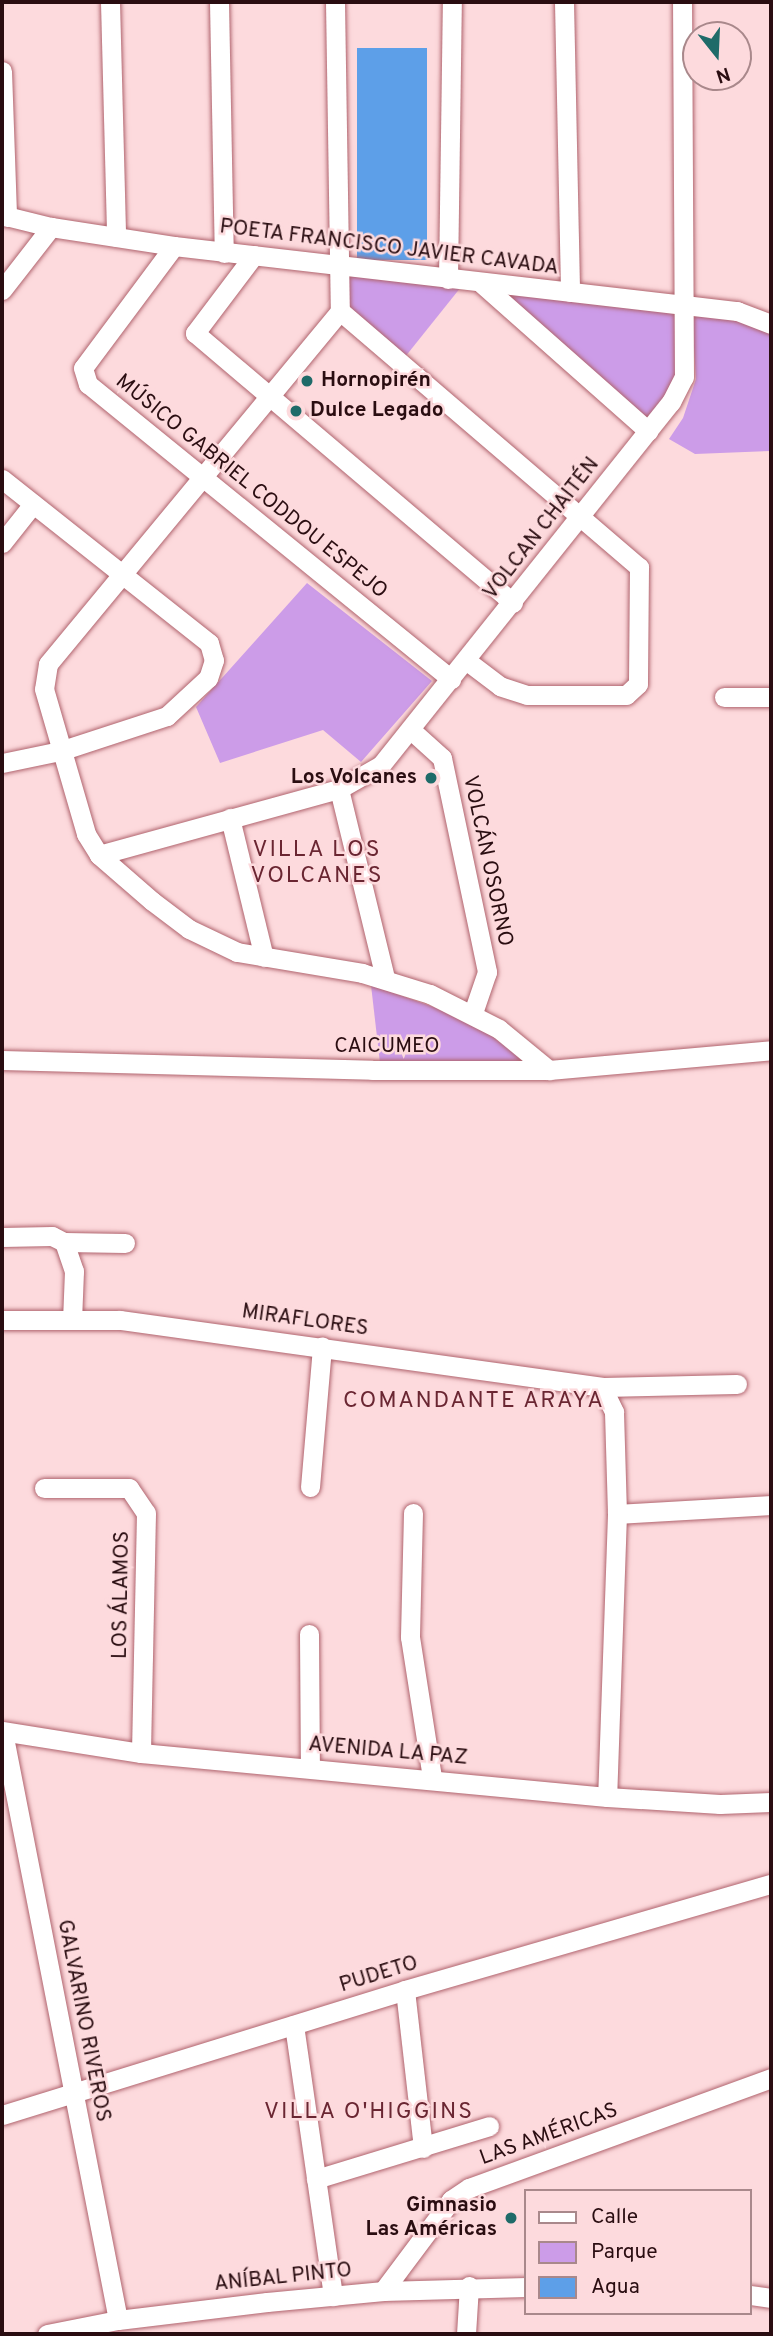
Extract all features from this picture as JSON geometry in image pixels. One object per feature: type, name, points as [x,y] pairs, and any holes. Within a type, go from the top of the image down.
[{"type":"street","points":[[110,2],[116,237]]},
{"type":"street","points":[[219,2],[224,253]]},
{"type":"street","points":[[335,2],[336,265],[340,311],[639,567],[639,684],[626,695],[527,695],[500,686],[467,661]]},
{"type":"street","points":[[448,279],[452,2]]},
{"type":"street","points":[[564,2],[570,292]]},
{"type":"street","name":"VOLCAN CHAITÉN","points":[[100,855],[339,789],[381,765],[649,431],[684,377],[682,2]]},
{"type":"street","points":[[2,71],[4,216]]},
{"type":"street","name":"POETA FRANCISCO JAVIER CAVADA","points":[[4,216],[51,228],[224,253],[737,311],[771,324]]},
{"type":"street","points":[[2,290],[51,228]]},
{"type":"street","name":"MÚSICO GABRIEL CODDOU ESPEJO","points":[[174,246],[83,368],[88,384],[452,679]]},
{"type":"street","points":[[254,255],[195,333],[513,603]]},
{"type":"street","points":[[482,284],[649,431]]},
{"type":"street","points":[[340,311],[123,573],[43,677],[60,751],[79,819],[100,855],[189,929],[237,952],[385,978],[473,1013],[549,1070]]},
{"type":"street","points":[[2,479],[209,643],[214,660],[208,678],[167,716],[60,751],[2,763]]},
{"type":"street","points":[[2,543],[33,504]]},
{"type":"street","points":[[724,698],[771,697]]},
{"type":"street","name":"VOLCÁN OSORNO","points":[[411,730],[442,758],[487,972],[473,1013]]},
{"type":"street","points":[[339,789],[385,978]]},
{"type":"street","points":[[230,818],[264,957]]},
{"type":"street","name":"CAICUMEO","points":[[2,1060],[372,1070],[549,1070],[771,1050]]},
{"type":"street","points":[[2,1237],[52,1236],[64,1242],[125,1243]]},
{"type":"street","points":[[64,1242],[74,1270],[72,1320]]},
{"type":"street","name":"MIRAFLORES","points":[[2,1320],[120,1320],[322,1346],[601,1387],[737,1384]]},
{"type":"street","points":[[310,1487],[322,1346]]},
{"type":"street","points":[[601,1387],[614,1412],[617,1514],[607,1797]]},
{"type":"street","name":"LOS ÁLAMOS","points":[[44,1488],[129,1488],[146,1513],[141,1752]]},
{"type":"street","points":[[617,1514],[771,1505]]},
{"type":"street","points":[[413,1513],[410,1637],[432,1778]]},
{"type":"street","points":[[309,1634],[310,1767]]},
{"type":"street","name":"AVENIDA LA PAZ","points":[[2,1732],[141,1752],[607,1797],[720,1804],[771,1802]]},
{"type":"street","name":"GALVARINO RIVEROS","points":[[2,1732],[118,2320]]},
{"type":"street","name":"PUDETO","points":[[2,2115],[405,1990],[771,1884]]},
{"type":"street","points":[[405,1990],[423,2148]]},
{"type":"street","points":[[294,2025],[334,2296]]},
{"type":"street","name":"LAS AMÉRICAS","points":[[383,2291],[451,2200],[469,2189],[771,2078]]},
{"type":"street","points":[[316,2179],[488,2126]]},
{"type":"street","points":[[466,2334],[469,2286]]},
{"type":"street","name":"ANÍBAL PINTO","points":[[47,2334],[118,2320],[383,2291],[469,2286],[524,2287]]},
{"type":"street","points":[[752,2295],[771,2298]]},
{"type":"green space","points":[[342,271],[461,287],[405,357],[345,309]]},
{"type":"green space","points":[[482,284],[683,307],[684,377],[648,431]]},
{"type":"green space","points":[[692,315],[733,318],[771,334],[771,451],[695,454],[669,439],[683,418],[696,379]]},
{"type":"green space","points":[[307,583],[432,681],[361,762],[323,730],[220,763],[196,707]]},
{"type":"green space","points":[[371,985],[470,1020],[529,1064],[380,1063]]},
{"type":"water","points":[[357,48],[427,48],[427,260],[357,260]]},
{"type":"place","name":"Hornopirén","points":[[307,381]]},
{"type":"place","name":"Dulce Legado","points":[[296,411]]},
{"type":"place","name":"Los Volcanes","points":[[431,778]]},
{"type":"place","name":"Gimnasio Las Américas","points":[[511,2218]]},
{"type":"district","name":"VILLA LOS VOLCANES","points":[[317,864]]},
{"type":"district","name":"COMANDANTE ARAYA","points":[[474,1402]]},
{"type":"district","name":"VILLA O'HIGGINS","points":[[369,2113]]}]
